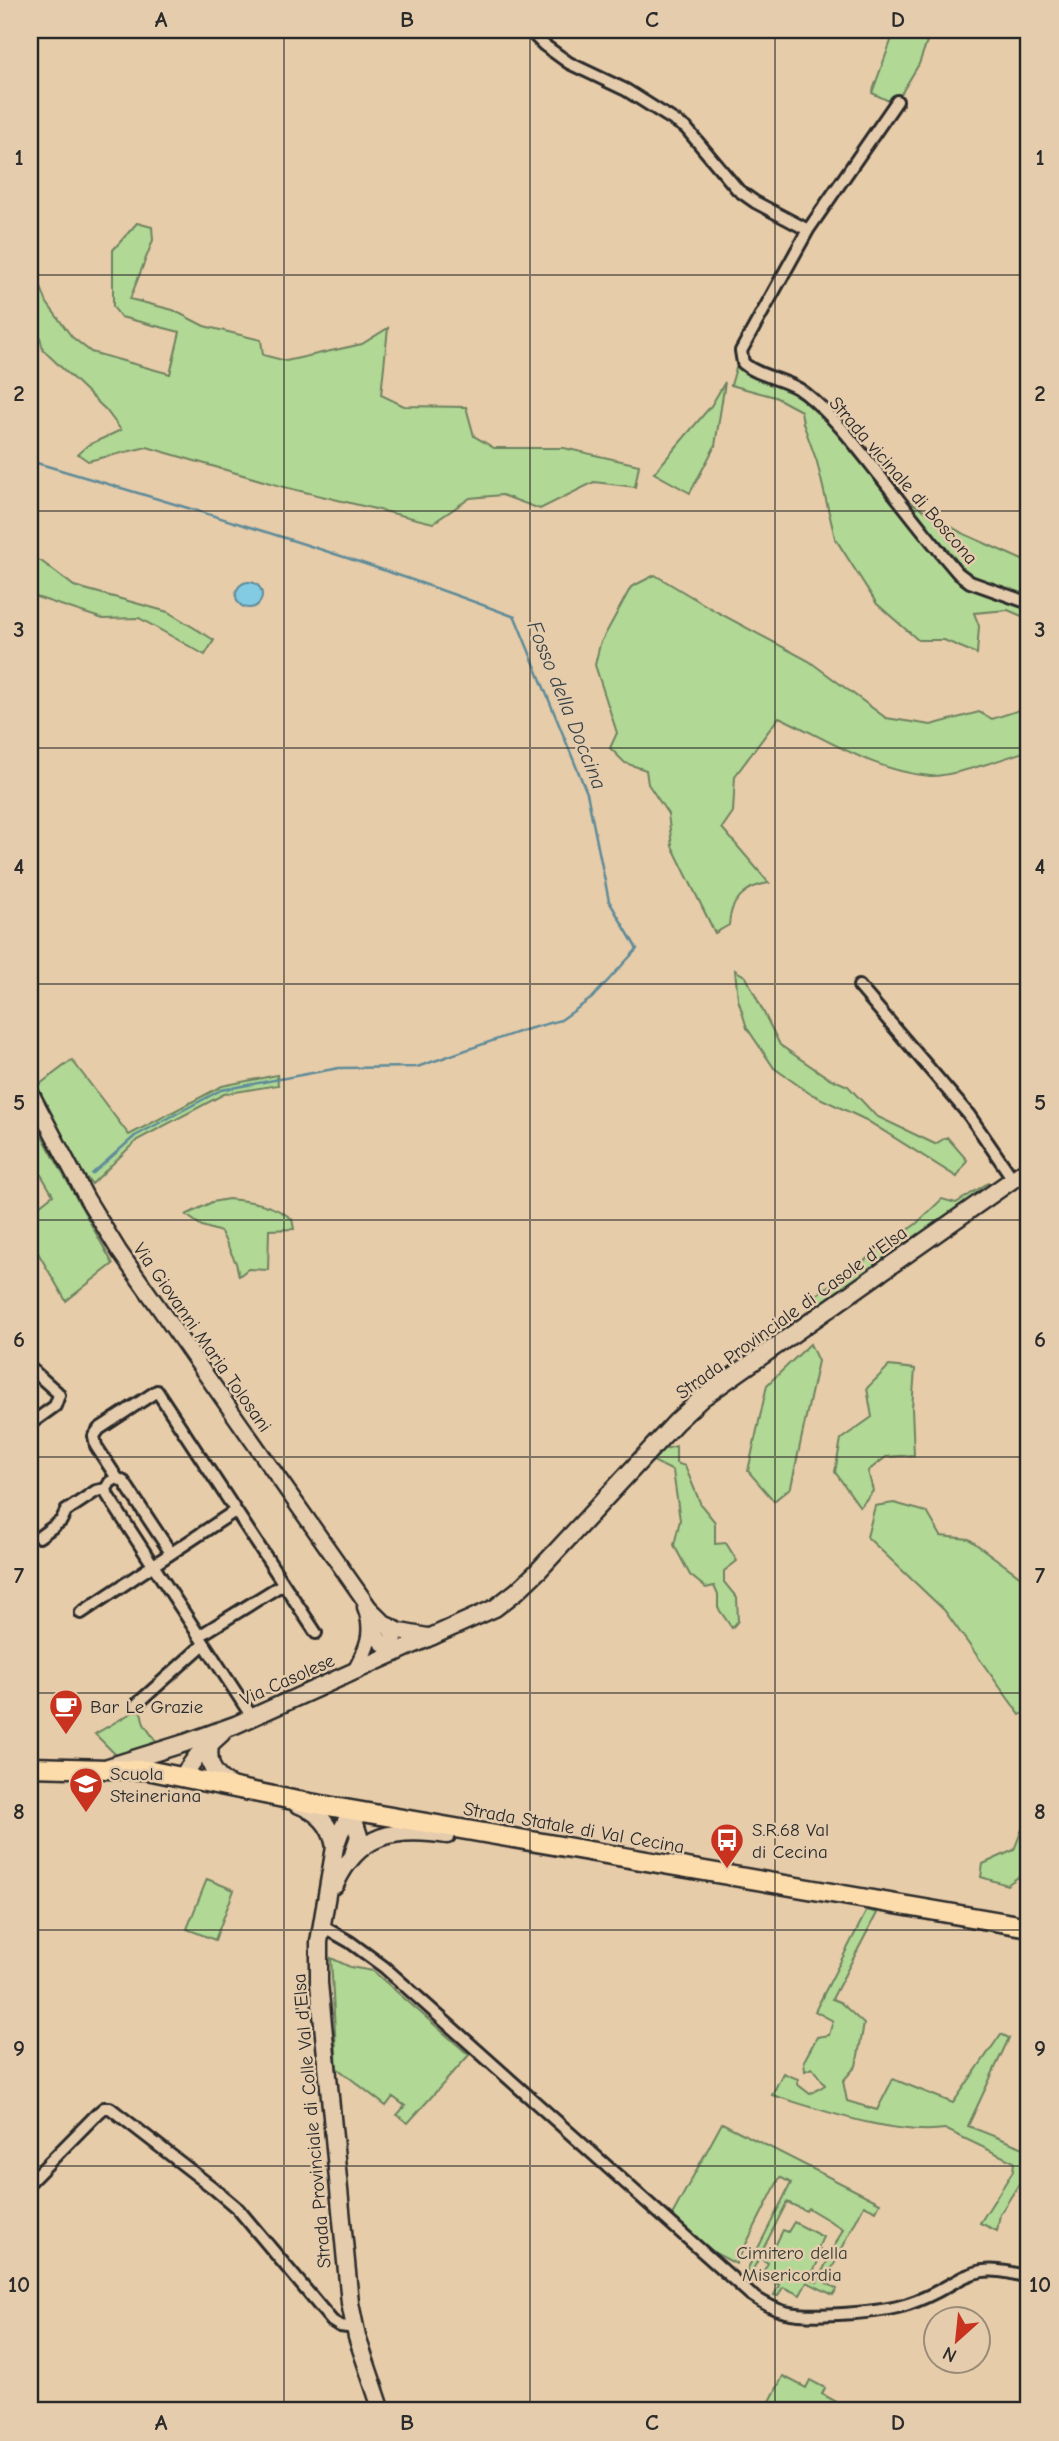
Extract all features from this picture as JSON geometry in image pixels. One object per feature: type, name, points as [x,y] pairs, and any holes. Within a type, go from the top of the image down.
[{"type":"main road","name":"Strada Provinciale di Casole d'Elsa","points":[[355,1671],[495,1608],[517,1591],[676,1422],[702,1398],[1029,1168]]},
{"type":"main road","name":"Via Casolese","points":[[106,1768],[235,1725],[355,1671]]},
{"type":"main road","name":"Via Casolese","points":[[182,1777],[197,1756],[235,1725]]},
{"type":"main road","points":[[182,1777],[178,1762],[185,1743]]},
{"type":"main road","points":[[210,1744],[212,1771],[238,1790]]},
{"type":"main road","name":"Strada Statale di Val Cecina","points":[[30,1767],[147,1770],[278,1798],[1029,1927]]},
{"type":"main road","points":[[278,1798],[316,1813],[331,1831],[335,1847]]},
{"type":"main road","name":"Strada Provinciale di Colle Val d'Elsa","points":[[352,1811],[335,1847],[318,1951],[320,1998],[347,2279],[355,2328],[382,2411]]},
{"type":"main road","name":"Strada Provinciale di Colle Val d'Elsa","points":[[325,1910],[336,1881],[353,1856],[359,1836],[352,1811]]},
{"type":"main road","name":"Strada Provinciale di Colle Val d'Elsa","points":[[353,1856],[379,1838],[413,1831],[536,1842]]},
{"type":"street","points":[[529,30],[544,46],[569,63],[626,90],[686,128],[738,190],[808,230]]},
{"type":"street","points":[[732,366],[808,230],[897,101]]},
{"type":"street","name":"Strada vicinale di Boscona","points":[[741,351],[743,363],[750,370],[784,380],[804,392],[842,429],[958,573],[970,582],[1029,603]]},
{"type":"street","points":[[859,986],[970,1115],[1013,1179]]},
{"type":"street","name":"Via Giovanni Maria Tolosani","points":[[30,1091],[87,1199],[119,1251],[361,1596],[387,1625],[396,1640],[395,1654]]},
{"type":"street","points":[[30,1368],[59,1395],[55,1406],[30,1424]]},
{"type":"street","points":[[171,1553],[127,1486],[117,1478],[96,1446],[94,1436],[99,1429],[157,1391],[316,1633]]},
{"type":"street","points":[[117,1478],[110,1482],[106,1489],[108,1496],[252,1717]]},
{"type":"street","points":[[39,1537],[61,1521],[66,1511],[96,1491],[106,1489]]},
{"type":"street","points":[[81,1613],[235,1511]]},
{"type":"street","points":[[137,1704],[202,1640],[283,1584]]},
{"type":"street","name":"Via Giovanni Maria Tolosani","points":[[361,1596],[371,1626],[395,1654]]},
{"type":"street","points":[[387,1625],[400,1631],[433,1637]]},
{"type":"street","points":[[355,1671],[369,1641],[371,1626]]},
{"type":"street","points":[[322,1926],[377,1961],[751,2295],[773,2309],[803,2314],[882,2310],[922,2299],[971,2273],[988,2269],[1029,2278]]},
{"type":"street","points":[[30,2182],[97,2114],[104,2108],[110,2108],[226,2198],[254,2227],[328,2317],[340,2326],[355,2328]]},
{"type":"green space","points":[[895,30],[931,30],[919,64],[895,104],[872,93]]},
{"type":"green space","points":[[137,223],[152,227],[153,240],[130,299],[173,310],[204,326],[261,340],[263,355],[286,361],[362,344],[388,328],[381,395],[404,406],[466,407],[474,436],[494,448],[564,448],[639,465],[635,487],[594,482],[540,509],[502,495],[470,498],[433,523],[284,487],[147,447],[88,461],[78,454],[88,445],[121,430],[106,410],[43,350],[37,324],[30,312],[30,269],[37,277],[47,303],[72,337],[91,352],[170,374],[180,332],[121,317],[113,307],[113,250]]},
{"type":"green space","points":[[741,351],[743,363],[804,392],[892,491],[962,533],[1029,563],[1029,657],[1021,655],[1024,617],[1008,610],[974,613],[979,626],[977,654],[944,640],[918,640],[877,604],[835,538],[817,462],[801,411],[775,397],[731,385]]},
{"type":"green space","points":[[725,382],[715,446],[690,493],[654,473],[711,406]]},
{"type":"green space","points":[[30,560],[41,561],[74,586],[168,612],[214,640],[205,655],[139,618],[103,619],[30,595]]},
{"type":"green space","points":[[655,575],[809,661],[886,718],[931,725],[979,712],[992,719],[1029,707],[1029,750],[965,770],[930,776],[890,768],[871,761],[779,717],[735,776],[733,812],[722,828],[769,883],[753,887],[740,896],[732,909],[729,925],[715,933],[672,846],[668,814],[648,784],[646,770],[625,763],[610,748],[617,733],[595,665],[600,644],[631,587]]},
{"type":"green space","points":[[735,970],[746,977],[780,1045],[827,1077],[848,1086],[876,1116],[935,1144],[947,1137],[967,1160],[957,1177],[866,1120],[809,1093],[774,1068],[747,1028],[738,999]]},
{"type":"green space","points":[[72,1060],[129,1135],[222,1086],[277,1075],[278,1085],[224,1094],[137,1140],[92,1184],[84,1175],[36,1087]]},
{"type":"green space","points":[[30,1114],[113,1264],[66,1301],[30,1239],[30,1213],[53,1195],[30,1156]]},
{"type":"green space","points":[[988,1183],[992,1188],[820,1308],[813,1297],[916,1224],[942,1199],[956,1203]]},
{"type":"green space","points":[[228,1199],[269,1207],[292,1219],[294,1229],[269,1230],[268,1270],[248,1269],[239,1276],[236,1263],[221,1232],[202,1226],[186,1215],[212,1202]]},
{"type":"green space","points":[[810,1344],[818,1361],[791,1487],[774,1501],[748,1471],[767,1385]]},
{"type":"green space","points":[[889,1366],[915,1369],[912,1408],[914,1455],[886,1457],[868,1471],[873,1491],[860,1507],[835,1472],[841,1439],[872,1417],[867,1388]]},
{"type":"green space","points":[[676,1446],[676,1463],[685,1466],[701,1505],[715,1522],[715,1544],[726,1543],[737,1561],[724,1571],[724,1582],[737,1598],[738,1621],[732,1628],[718,1608],[718,1595],[714,1586],[706,1588],[690,1575],[674,1545],[680,1520],[673,1471],[653,1461],[661,1450]]},
{"type":"green space","points":[[894,1503],[927,1512],[941,1536],[969,1539],[1029,1583],[1029,1710],[1020,1715],[944,1610],[867,1537],[875,1506]]},
{"type":"green space","points":[[140,1708],[144,1724],[157,1743],[117,1756],[95,1734]]},
{"type":"green space","points":[[1029,1811],[1028,1870],[1007,1885],[981,1877],[983,1864],[1014,1850]]},
{"type":"green space","points":[[207,1879],[234,1890],[215,1940],[187,1929]]},
{"type":"green space","points":[[867,1910],[877,1913],[832,1999],[840,2002],[864,2024],[856,2066],[843,2081],[847,2101],[877,2110],[893,2079],[953,2103],[1001,2034],[1009,2038],[968,2126],[1024,2148],[1029,2158],[1029,2168],[1000,2214],[997,2231],[980,2223],[1013,2171],[1014,2162],[945,2129],[903,2129],[881,2125],[772,2095],[783,2073],[798,2079],[797,2084],[810,2094],[825,2085],[812,2068],[805,2071],[804,2061],[817,2037],[829,2035],[833,2021],[815,2011]]},
{"type":"green space","points":[[331,1958],[350,1967],[373,1971],[469,2055],[408,2123],[397,2115],[405,2106],[393,2097],[386,2106],[337,2068]]},
{"type":"green space","name":"Cimitero della Misericordia","points":[[722,2123],[880,2203],[876,2211],[864,2205],[825,2282],[837,2289],[833,2295],[807,2282],[800,2295],[783,2287],[778,2296],[774,2295],[779,2285],[761,2276],[768,2263],[759,2258],[751,2273],[747,2270],[791,2183],[780,2177],[736,2264],[711,2251],[672,2215]],"holes":[[[787,2202],[806,2211],[808,2208],[843,2229],[817,2282],[810,2278],[823,2251],[818,2248],[823,2237],[794,2222],[788,2232],[783,2230],[769,2258],[761,2253]]]},
{"type":"green space","points":[[783,2376],[806,2388],[810,2380],[825,2388],[822,2394],[846,2407],[843,2411],[765,2411]]},
{"type":"water","points":[[249,582],[258,586],[262,595],[258,604],[249,608],[240,604],[236,595],[240,586]]},
{"type":"waterway","name":"Fosso della Doccina","points":[[30,461],[335,554],[515,617],[587,793],[609,901],[637,949],[592,998],[561,1020],[417,1067],[339,1068],[221,1090],[135,1136],[92,1174]]},
{"type":"place","name":"Bar Le Grazie","points":[[66,1736]]},
{"type":"place","name":"Scuola Steineriana","points":[[86,1814]]},
{"type":"place","name":"S.R.68 Val di Cecina","points":[[727,1870]]}]
